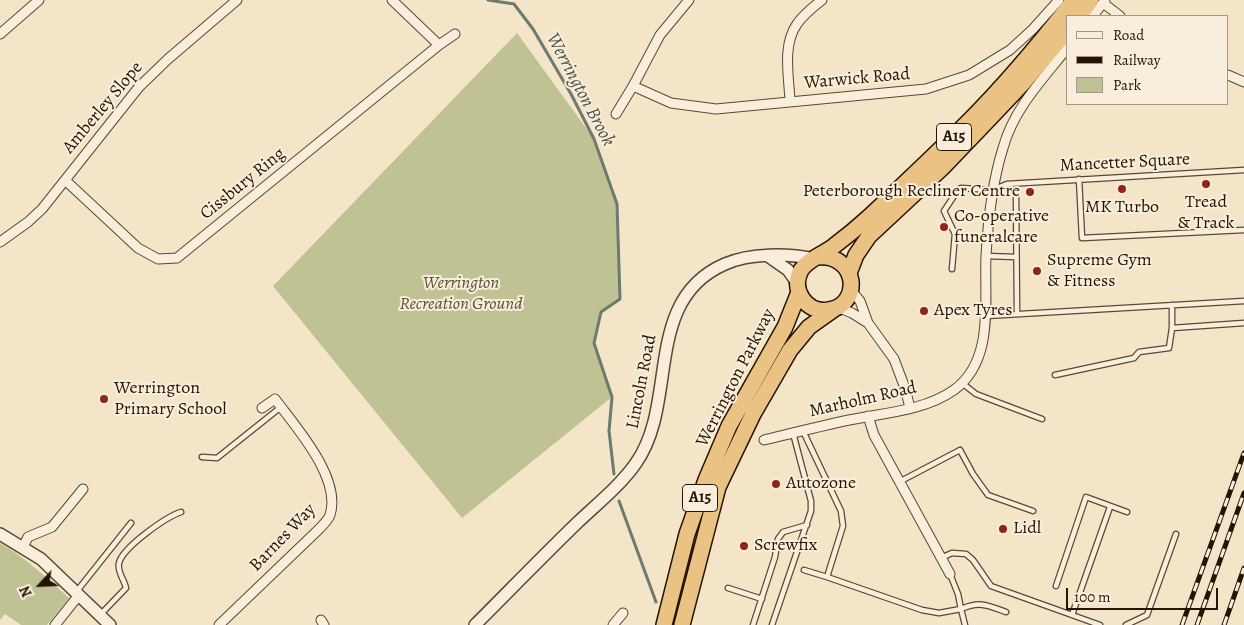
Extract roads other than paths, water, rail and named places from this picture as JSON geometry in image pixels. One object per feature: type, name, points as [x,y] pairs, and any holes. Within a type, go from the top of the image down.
[{"type":"highway","name":"A15","points":[[798,288],[802,269],[835,246],[860,225],[971,120],[1022,64],[1074,0]]},
{"type":"highway","points":[[1079,15],[1100,1]]},
{"type":"highway","name":"A15","points":[[849,273],[856,255],[869,236],[942,168],[1024,82],[1066,32]]},
{"type":"highway","points":[[816,258],[827,256],[846,267],[852,284],[851,290]]},
{"type":"highway","points":[[798,288],[802,298],[814,308],[821,310],[836,308]]},
{"type":"highway","name":"Werrington Parkway","points":[[664,625],[687,534],[706,480],[729,426],[785,327],[798,288]]},
{"type":"highway","name":"A15","points":[[836,308],[845,302],[851,290]]},
{"type":"highway","name":"Werrington Parkway","points":[[682,625],[718,487],[752,414],[800,336],[815,322],[836,308]]},
{"type":"street","points":[[0,34],[39,0]]},
{"type":"street","name":"Amberley Slope","points":[[0,242],[28,222],[42,209],[139,87],[168,59],[237,0]]},
{"type":"street","points":[[392,0],[439,46]]},
{"type":"street","points":[[616,114],[660,35],[689,0]]},
{"type":"street","points":[[790,101],[788,43],[796,25],[808,11],[822,0]]},
{"type":"street","name":"Warwick Road","points":[[633,86],[672,102],[716,109],[926,89],[969,75],[1010,50],[1034,28],[1059,0]]},
{"type":"street","points":[[1093,15],[1100,1],[1119,15]]},
{"type":"street","name":"Cissbury Ring","points":[[65,180],[138,248],[158,259],[177,258],[455,34]]},
{"type":"street","name":"Marholm Road","points":[[764,440],[926,404],[952,391],[967,378],[977,360],[984,338],[986,256],[992,190],[1003,148],[1018,112],[1066,50]]},
{"type":"street","points":[[1229,75],[1244,82]]},
{"type":"street","name":"Lincoln Road","points":[[475,625],[614,489],[636,463],[649,440],[652,430],[671,327],[678,308],[694,285],[716,268],[748,256],[793,254],[816,258]]},
{"type":"street","points":[[768,256],[788,270],[798,288]]},
{"type":"street","points":[[851,290],[860,301],[868,323],[894,359],[910,408]]},
{"type":"street","points":[[836,308],[852,313],[868,323]]},
{"type":"street","points":[[262,408],[275,399],[281,407]]},
{"type":"street","name":"Barnes Way","points":[[224,623],[330,516],[332,501],[329,481],[316,455],[281,407]]},
{"type":"street","points":[[868,416],[874,435],[950,574]]},
{"type":"street","points":[[23,547],[28,537],[52,526],[83,489]]},
{"type":"street","points":[[0,534],[43,560],[110,625]]},
{"type":"street","points":[[55,625],[78,593]]},
{"type":"street","points":[[613,625],[623,613]]},
{"type":"lane","name":"Mancetter Square","points":[[992,190],[1007,184],[1244,170]]},
{"type":"lane","points":[[1079,180],[1082,238],[1244,230]]},
{"type":"lane","points":[[952,269],[955,234],[954,229],[944,214],[946,206],[961,188],[992,190]]},
{"type":"lane","points":[[1016,190],[1017,314]]},
{"type":"lane","points":[[986,256],[1016,257]]},
{"type":"lane","points":[[985,316],[1244,301]]},
{"type":"lane","points":[[1055,375],[1134,358],[1139,352],[1169,348],[1172,328],[1172,305]]},
{"type":"lane","points":[[1172,328],[1244,323]]},
{"type":"lane","points":[[962,383],[976,394],[1042,419]]},
{"type":"lane","points":[[202,457],[218,458],[281,407]]},
{"type":"lane","points":[[803,431],[841,511],[843,526],[827,577]]},
{"type":"lane","points":[[772,625],[811,510],[811,501],[793,433]]},
{"type":"lane","points":[[899,482],[960,450],[973,474],[988,495],[1033,512]]},
{"type":"lane","points":[[1056,586],[1086,497],[1127,512]]},
{"type":"lane","points":[[1072,615],[1110,507]]},
{"type":"lane","points":[[100,615],[126,588],[119,572],[119,563],[129,547],[174,514],[181,512]]},
{"type":"lane","points":[[78,593],[131,524]]},
{"type":"lane","points":[[753,625],[775,557],[778,539],[783,532],[807,525]]},
{"type":"lane","points":[[1126,625],[1147,615],[1176,534]]},
{"type":"lane","points":[[941,558],[952,553],[966,554],[974,560],[991,586],[1100,625]]},
{"type":"lane","points":[[804,570],[922,610],[939,613],[960,609],[972,604],[980,604],[1006,612]]},
{"type":"lane","points":[[950,574],[958,594],[965,625]]},
{"type":"lane","points":[[728,588],[762,598]]},
{"type":"waterway","name":"Werrington Brook","points":[[488,0],[514,4],[533,29],[571,94],[594,139],[617,204],[620,299],[601,312],[594,343],[612,397],[609,431],[614,474]]},
{"type":"waterway","name":"Werrington Brook","points":[[619,501],[656,602]]},
{"type":"railway","points":[[1182,625],[1244,453]]},
{"type":"railway","points":[[1197,625],[1244,493]]},
{"type":"railway","points":[[1224,625],[1244,568]]},
{"type":"place","name":"Tread & Track","points":[[1206,184]]},
{"type":"place","name":"MK Turbo","points":[[1122,189]]},
{"type":"place","name":"Peterborough Recliner Centre","points":[[1030,192]]},
{"type":"place","name":"Co-operative funeralcare","points":[[944,227]]},
{"type":"place","name":"Supreme Gym & Fitness","points":[[1037,271]]},
{"type":"place","name":"Apex Tyres","points":[[924,311]]},
{"type":"place","name":"Werrington Primary School","points":[[104,399]]},
{"type":"place","name":"Autozone","points":[[776,484]]},
{"type":"place","name":"Lidl","points":[[1003,529]]},
{"type":"place","name":"Screwfix","points":[[744,546]]},
{"type":"park label","name":"Werrington Recreation Ground","points":[[461,294]]}]
